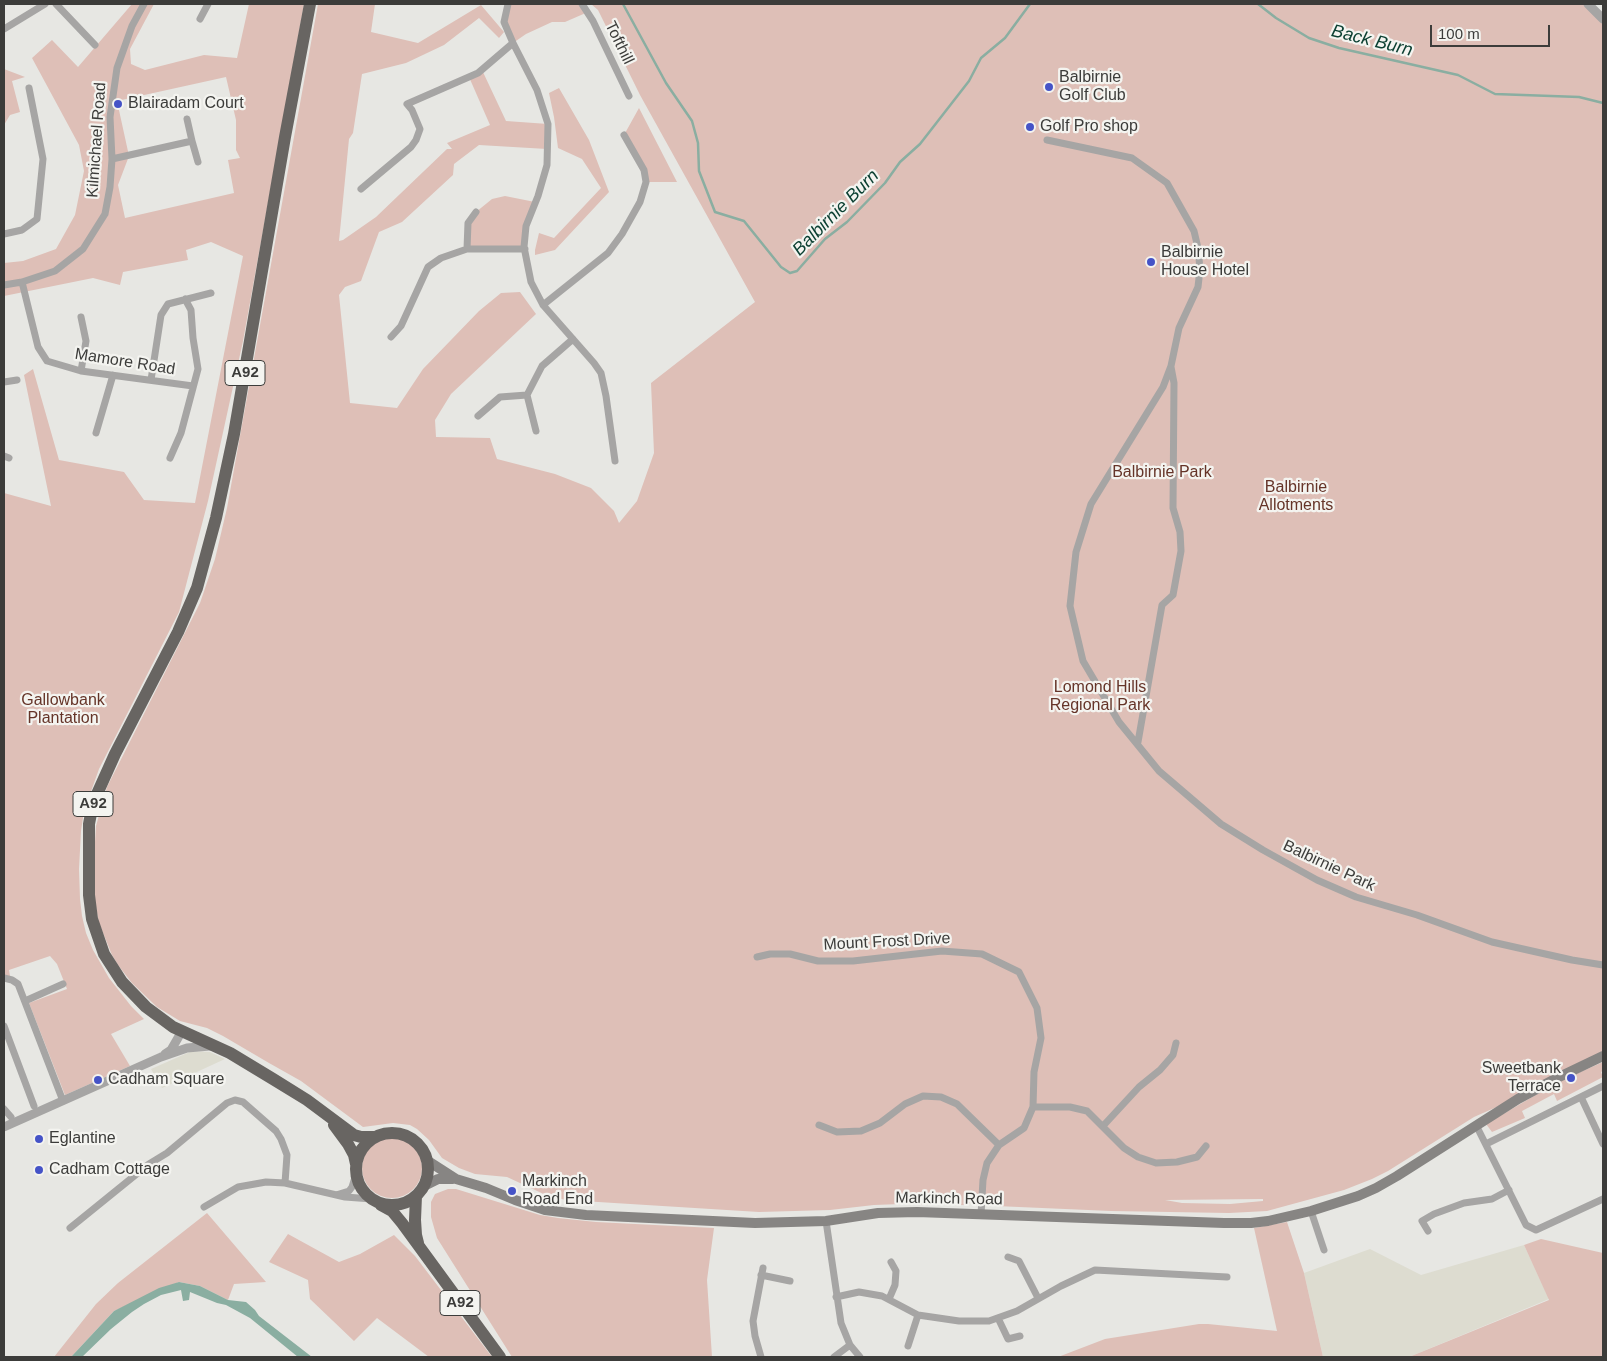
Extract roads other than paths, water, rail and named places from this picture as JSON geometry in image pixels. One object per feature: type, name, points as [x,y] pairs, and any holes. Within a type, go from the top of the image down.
[{"type":"highway","name":"A92","points":[[310,4],[234,434],[205,560],[197,588],[178,632],[99,787],[93,803],[89,824],[88,879],[90,910],[94,930],[113,970],[140,1001],[161,1019],[230,1053],[259,1070],[307,1100],[354,1135],[375,1137],[386,1133],[397,1133],[407,1136],[420,1146],[428,1161],[429,1169],[415,1209],[416,1235],[420,1249]]},
{"type":"highway","name":"A92","points":[[324,1113],[348,1144],[354,1155],[362,1190],[374,1201],[392,1211],[500,1357]]},
{"type":"highway","points":[[356,1169],[362,1148],[375,1137]]},
{"type":"highway","points":[[374,1201],[387,1205],[398,1205],[408,1202],[420,1191]]},
{"type":"main road","name":"Markinch Road","points":[[428,1161],[456,1179],[545,1210],[586,1215],[755,1223],[826,1222],[900,1212],[1224,1223],[1268,1221],[1358,1196],[1376,1188],[1537,1088],[1603,1056]]},
{"type":"main road","name":"Markinch Road","points":[[420,1191],[438,1179],[456,1179]]},
{"type":"street","points":[[4,29],[34,6],[45,4]]},
{"type":"street","points":[[56,4],[95,45]]},
{"type":"street","name":"Kilmichael Road","points":[[4,284],[22,282],[54,271],[83,249],[105,214],[110,187],[112,159],[110,117],[117,68],[132,26],[144,4]]},
{"type":"street","points":[[200,19],[208,4]]},
{"type":"street","points":[[508,4],[504,22],[537,90],[548,124],[547,165],[526,226],[525,249],[531,282],[543,306],[594,362],[601,373],[615,461]]},
{"type":"street","name":"Tofthill","points":[[582,4],[593,21],[629,96]]},
{"type":"street","points":[[1588,4],[1603,19]]},
{"type":"street","points":[[361,189],[411,147],[416,140],[420,129],[412,110],[407,104],[478,74],[513,43]]},
{"type":"street","points":[[4,234],[22,230],[37,219],[43,159],[29,88]]},
{"type":"street","points":[[187,119],[198,162]]},
{"type":"street","points":[[543,306],[608,253],[622,234],[640,202],[646,182],[644,170],[624,135]]},
{"type":"street","name":"Balbirnie Park","points":[[1047,140],[1132,158],[1167,183],[1194,231],[1200,269],[1198,287],[1179,328],[1171,366],[1162,387],[1091,504],[1076,552],[1070,606],[1083,661],[1119,722],[1138,742],[1159,771],[1221,824],[1317,880],[1356,897],[1492,942],[1603,965]]},
{"type":"street","points":[[112,159],[192,142]]},
{"type":"street","points":[[467,249],[468,223],[476,212]]},
{"type":"street","points":[[391,337],[401,326],[428,267],[441,258],[467,249],[525,249]]},
{"type":"street","name":"Mamore Road","points":[[22,282],[38,347],[47,361],[81,371],[193,386]]},
{"type":"street","points":[[150,380],[160,315],[168,304],[212,292]]},
{"type":"street","points":[[170,458],[181,433],[198,369],[191,310],[185,299]]},
{"type":"street","points":[[81,371],[86,341],[82,317]]},
{"type":"street","points":[[536,432],[527,395],[542,366],[572,339]]},
{"type":"street","name":"Balbirnie Park","points":[[1138,742],[1162,605],[1174,595],[1181,551],[1180,532],[1173,508],[1174,383],[1171,366]]},
{"type":"street","points":[[96,433],[113,375]]},
{"type":"street","points":[[4,382],[17,380]]},
{"type":"street","points":[[478,416],[500,398],[527,395]]},
{"type":"street","name":"Mount Frost Drive","points":[[757,957],[770,954],[790,954],[818,961],[853,961],[942,951],[982,954],[1019,972],[1037,1008],[1041,1038],[1034,1072],[1034,1107],[1024,1128],[999,1145],[987,1163],[983,1180],[981,1214]]},
{"type":"street","points":[[4,978],[18,984],[63,1101]]},
{"type":"street","points":[[24,1000],[64,984]]},
{"type":"street","points":[[4,1026],[34,1106]]},
{"type":"street","points":[[161,1058],[171,1050],[182,1031]]},
{"type":"street","points":[[1103,1126],[1139,1087],[1160,1070],[1173,1055],[1176,1043]]},
{"type":"street","points":[[4,1127],[186,1048],[200,1046],[216,1047]]},
{"type":"street","points":[[1486,1144],[1603,1086]]},
{"type":"street","points":[[819,1125],[837,1132],[861,1132],[880,1123],[905,1104],[923,1096],[941,1097],[957,1104],[999,1145]]},
{"type":"street","points":[[1581,1097],[1603,1144]]},
{"type":"street","points":[[70,1228],[149,1164],[167,1154],[226,1103],[235,1100],[243,1102],[276,1131],[282,1139],[286,1156],[285,1183]]},
{"type":"street","points":[[1034,1107],[1070,1106],[1087,1111],[1124,1148],[1138,1157],[1156,1163],[1177,1162],[1196,1157],[1206,1146]]},
{"type":"street","points":[[4,1109],[11,1117]]},
{"type":"street","points":[[1476,1125],[1526,1225],[1536,1230],[1603,1199]]},
{"type":"street","points":[[336,1195],[348,1191],[352,1187],[356,1169]]},
{"type":"street","points":[[204,1207],[238,1187],[266,1182],[285,1183],[336,1195],[374,1201]]},
{"type":"street","points":[[1428,1231],[1419,1223],[1434,1214],[1448,1208],[1492,1198],[1509,1190]]},
{"type":"street","points":[[1312,1210],[1324,1250]]},
{"type":"street","points":[[826,1222],[841,1323],[850,1345],[860,1357]]},
{"type":"street","points":[[1008,1257],[1019,1261],[1038,1298]]},
{"type":"street","points":[[888,1299],[895,1285],[896,1278],[896,1271],[891,1262]]},
{"type":"street","points":[[761,1357],[753,1321],[763,1268]]},
{"type":"street","points":[[836,1297],[859,1292],[882,1296],[918,1315],[959,1320],[989,1321],[1018,1311],[1038,1298],[1095,1270],[1227,1277]]},
{"type":"street","points":[[761,1275],[790,1281]]},
{"type":"street","points":[[908,1346],[918,1315]]},
{"type":"street","points":[[998,1318],[1008,1339],[1020,1336]]},
{"type":"street","points":[[834,1357],[850,1345]]},
{"type":"waterway","name":"Balbirnie Burn","points":[[623,4],[666,83],[692,121],[698,143],[699,171],[715,212],[744,221],[781,267],[790,273],[797,271],[825,239],[847,222],[885,183],[900,162],[920,144],[969,81],[981,58],[1005,38],[1030,4]]},
{"type":"waterway","name":"Back Burn","points":[[1258,4],[1276,18],[1309,38],[1339,48],[1458,75],[1495,94],[1579,97],[1603,103]]},
{"type":"place","name":"Balbirnie Golf Club","points":[[1049,87]]},
{"type":"place","name":"Blairadam Court","points":[[118,104]]},
{"type":"place","name":"Golf Pro shop","points":[[1030,127]]},
{"type":"place","name":"Balbirnie House Hotel","points":[[1151,262]]},
{"type":"place","name":"Sweetbank Terrace","points":[[1571,1078]]},
{"type":"place","name":"Cadham Square","points":[[98,1080]]},
{"type":"place","name":"Eglantine","points":[[39,1139]]},
{"type":"place","name":"Cadham Cottage","points":[[39,1170]]},
{"type":"place","name":"Markinch Road End","points":[[512,1191]]},
{"type":"park label","name":"Balbirnie Allotments","points":[[1296,497]]},
{"type":"park label","name":"Lomond Hills Regional Park","points":[[1100,697]]},
{"type":"park label","name":"Gallowbank Plantation","points":[[63,710]]}]
